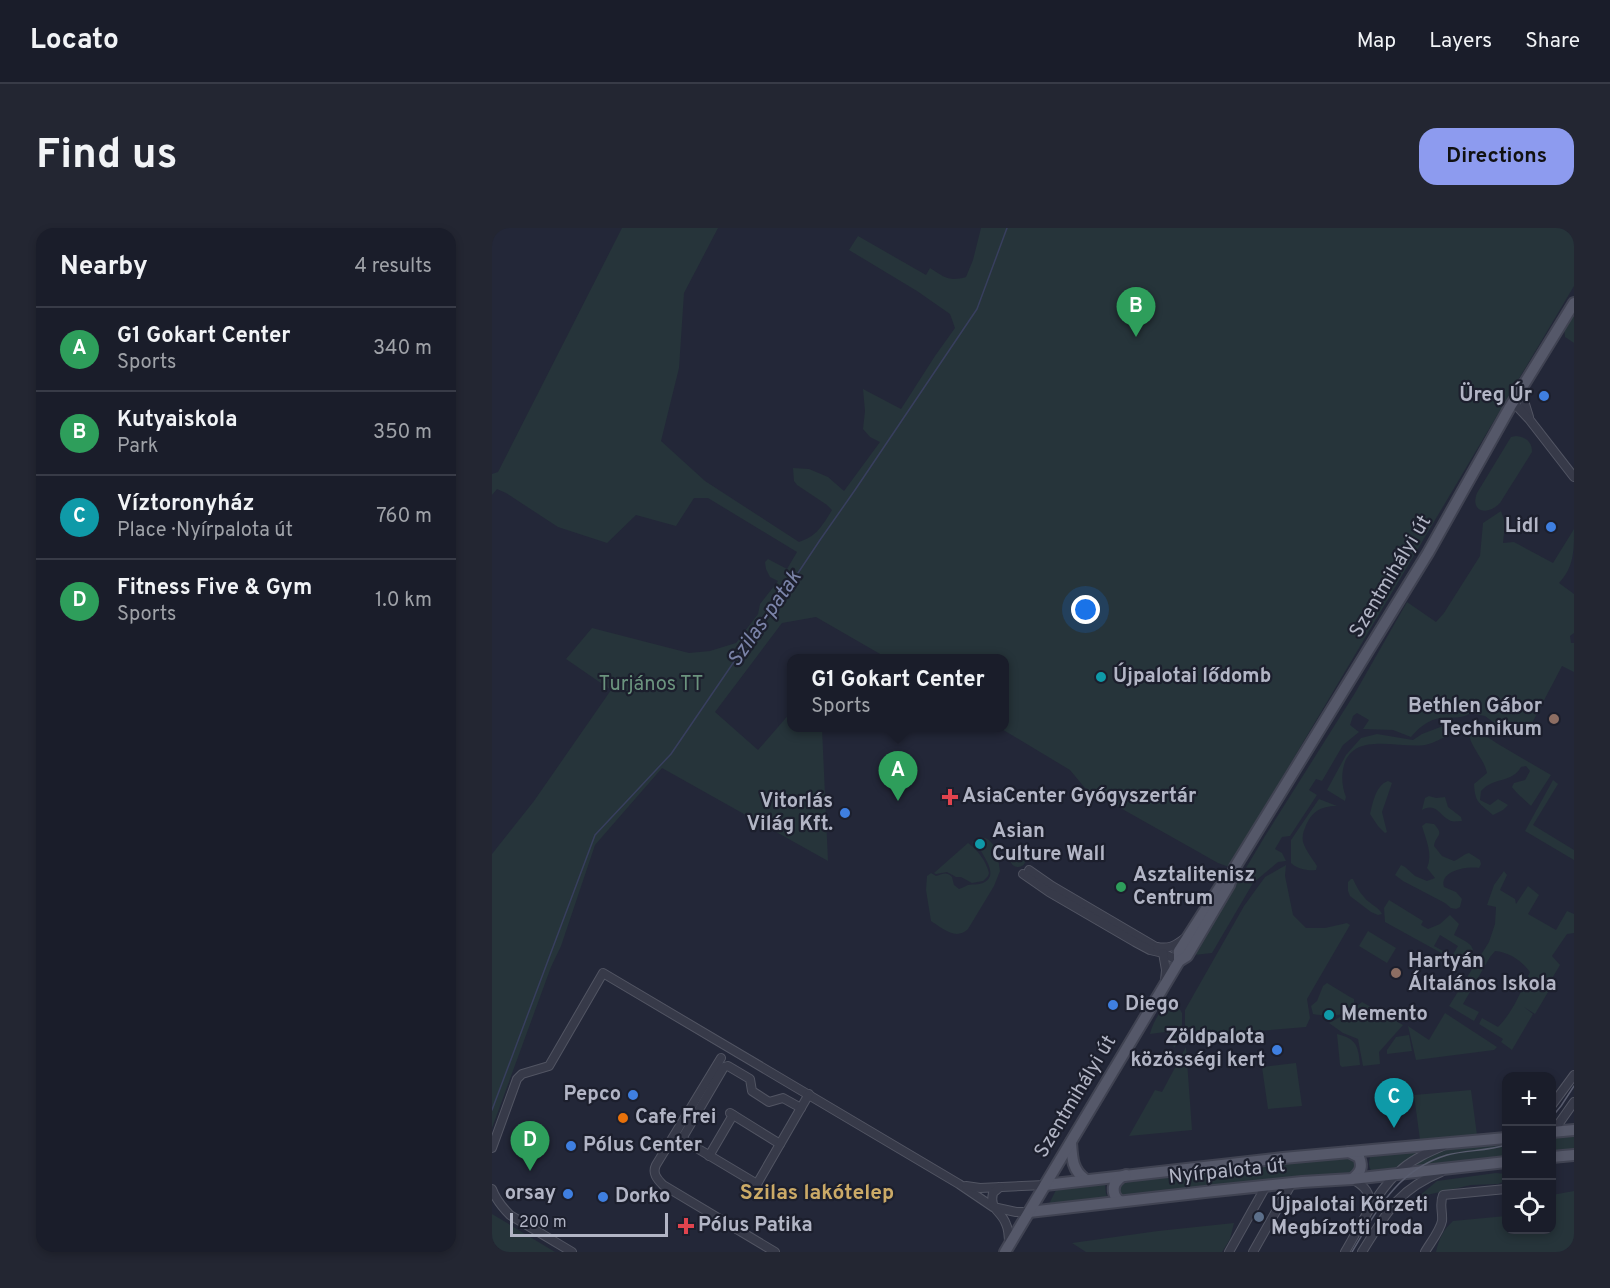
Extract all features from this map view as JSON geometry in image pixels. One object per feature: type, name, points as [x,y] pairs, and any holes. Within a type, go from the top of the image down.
[{"type":"main road","name":"Szentmihályi út","points":[[1179,961],[1179,951],[1225,878],[1235,867],[1423,561],[1513,402],[1574,303]]},
{"type":"main road","name":"Szentmihályi út","points":[[1007,1248],[1179,961],[1187,956],[1229,885],[1235,867]]},
{"type":"main road","points":[[1556,1132],[1574,1130]]},
{"type":"main road","name":"Nyírpalota út","points":[[1045,1185],[1126,1174],[1502,1137]]},
{"type":"main road","points":[[1071,1142],[1074,1167],[1084,1179]]},
{"type":"main road","points":[[1377,1149],[1370,1155],[1367,1162],[1370,1171],[1377,1176]]},
{"type":"main road","points":[[1349,1152],[1359,1156],[1362,1165],[1361,1170],[1352,1179]]},
{"type":"main road","points":[[1556,1157],[1574,1155]]},
{"type":"main road","name":"Nyírpalota út","points":[[1029,1212],[1502,1161]]},
{"type":"main road","points":[[1120,1201],[1113,1194],[1115,1183],[1126,1174]]},
{"type":"street","points":[[1524,384],[1525,404],[1529,419]]},
{"type":"street","points":[[1513,402],[1574,477]]},
{"type":"street","points":[[1163,953],[1150,950],[1135,942],[1049,891],[1026,872],[1179,961]]},
{"type":"street","points":[[1155,947],[1165,949],[1188,937]]},
{"type":"street","points":[[1163,953],[1166,970],[1165,985]]},
{"type":"street","name":"Nyírpalota út","points":[[492,1148],[517,1079],[522,1074],[549,1065],[603,973],[809,1094],[959,1184],[993,1207],[1029,1212]]},
{"type":"street","points":[[721,1058],[656,1165],[655,1176],[663,1185],[775,1252]]},
{"type":"street","points":[[801,1108],[783,1098],[769,1102],[752,1091],[750,1079],[728,1066],[724,1067],[683,1137],[685,1141],[757,1187],[809,1094]]},
{"type":"street","points":[[1556,1098],[1574,1075]]},
{"type":"street","points":[[1556,1127],[1574,1102]]},
{"type":"street","points":[[709,1156],[731,1114],[780,1144]]},
{"type":"street","points":[[1345,1252],[1370,1210],[1396,1174],[1421,1155],[1447,1144]]},
{"type":"street","points":[[1362,1252],[1394,1203],[1420,1182],[1455,1168]]},
{"type":"street","points":[[1352,1179],[1368,1191],[1370,1210]]},
{"type":"street","points":[[1253,1252],[1292,1183]]},
{"type":"street","name":"Nyírpalota út","points":[[959,1184],[971,1187],[1045,1185]]},
{"type":"street","points":[[1031,1186],[1037,1198]]},
{"type":"street","points":[[1229,1252],[1266,1186]]},
{"type":"street","points":[[1000,1187],[993,1193],[992,1202],[1007,1227],[1007,1248]]},
{"type":"street","points":[[492,1189],[495,1197],[510,1215],[572,1252]]},
{"type":"street","points":[[1425,1252],[1441,1225],[1443,1195],[1502,1189]]},
{"type":"green space","name":"Turjános TT","points":[[622,228],[718,228],[684,293],[679,368],[661,441],[705,481],[799,542],[815,533],[832,510],[797,485],[794,481],[793,468],[809,469],[828,477],[844,491],[880,442],[870,437],[863,429],[865,411],[863,389],[901,409],[955,328],[950,314],[849,250],[858,236],[926,275],[930,268],[943,276],[955,279],[966,277],[981,228],[1574,228],[1574,286],[1229,867],[1085,788],[1070,770],[1007,732],[1009,732],[1009,654],[880,654],[816,617],[782,623],[715,712],[758,750],[787,717],[787,732],[822,732],[828,861],[662,768],[595,845],[561,946],[551,967],[492,1128],[492,854],[534,801],[611,690],[566,659],[592,628],[689,653],[710,651],[736,643],[758,614],[760,604],[778,581],[770,577],[765,562],[768,559],[787,569],[797,552],[708,498],[694,498],[676,526],[636,515],[607,543],[558,527],[497,489],[492,495],[492,474],[498,472]]},
{"type":"green space","points":[[1574,311],[1574,343],[1565,337],[1564,328]]},
{"type":"green space","points":[[1516,436],[1528,441],[1532,452],[1500,503],[1490,510],[1481,510],[1476,504],[1477,493],[1511,437]]},
{"type":"green space","points":[[1501,511],[1505,523],[1503,543],[1514,542],[1553,563],[1574,529],[1570,565],[1559,583],[1574,594],[1574,633],[1570,636],[1571,643],[1574,643],[1574,672],[1562,666],[1530,727],[1521,723],[1515,731],[1508,733],[1485,716],[1470,713],[1432,720],[1411,737],[1393,730],[1363,729],[1369,720],[1357,713],[1353,716],[1350,725],[1359,732],[1343,745],[1322,781],[1316,779],[1309,790],[1317,795],[1290,836],[1282,837],[1275,849],[1282,853],[1286,861],[1278,862],[1253,883],[1212,953],[1194,955],[1265,836],[1355,693],[1407,602],[1436,622],[1480,556],[1483,523]]},
{"type":"green space","points":[[1451,723],[1458,724],[1455,732],[1429,744],[1415,746],[1379,744],[1357,748],[1349,755],[1344,765],[1342,777],[1345,801],[1327,790],[1346,755],[1361,738],[1377,734],[1413,740],[1422,734]]},
{"type":"green space","points":[[1471,726],[1551,775],[1531,806],[1512,787],[1514,783],[1525,780],[1530,771],[1526,766],[1521,767],[1508,778],[1486,786],[1481,791],[1480,800],[1490,805],[1498,799],[1508,805],[1503,810],[1493,815],[1479,802],[1474,784],[1487,773],[1472,743],[1469,732]]},
{"type":"green space","points":[[1553,780],[1558,784],[1533,825],[1574,850],[1574,860],[1525,831]]},
{"type":"green space","points":[[1388,781],[1392,783],[1382,812],[1387,832],[1385,833],[1370,814],[1378,790]]},
{"type":"green space","points":[[1445,797],[1448,807],[1461,817],[1462,821],[1451,821],[1435,809],[1422,810],[1425,798]]},
{"type":"green space","points":[[1319,799],[1337,806],[1317,811],[1307,822],[1303,842],[1317,866],[1316,870],[1303,869],[1291,863],[1291,840]]},
{"type":"green space","points":[[1426,823],[1434,824],[1439,831],[1434,846],[1442,856],[1454,861],[1469,853],[1480,860],[1479,868],[1461,869],[1446,877],[1444,887],[1456,892],[1462,899],[1460,907],[1456,909],[1395,875],[1401,865],[1415,876],[1427,881],[1435,878],[1427,868],[1429,852],[1422,826]]},
{"type":"green space","points":[[980,837],[989,840],[996,848],[1000,871],[994,886],[968,929],[954,934],[931,921],[926,890],[927,876],[931,873],[936,876],[948,874],[959,889],[988,880],[989,867],[980,849],[986,842],[981,838],[972,842]]},
{"type":"green space","points":[[968,843],[981,856],[988,869],[988,876],[983,881],[972,883],[947,872],[934,873]]},
{"type":"green space","points":[[1015,851],[1021,851],[1026,859],[1024,865],[1015,867],[1010,862],[1010,856]]},
{"type":"green space","points":[[1286,865],[1285,876],[1293,915],[1306,928],[1325,928],[1347,923],[1350,925],[1307,999],[1310,1018],[1306,1027],[1188,1037],[1185,1035],[1185,1010],[1244,906],[1265,877]]},
{"type":"green space","points":[[1504,871],[1507,875],[1500,890],[1515,899],[1516,904],[1528,886],[1539,895],[1528,914],[1556,930],[1567,911],[1574,914],[1574,933],[1567,934],[1552,956],[1560,965],[1551,980],[1554,982],[1535,1014],[1524,1007],[1533,1014],[1512,1050],[1501,1042],[1503,1039],[1479,1024],[1482,1018],[1498,1027],[1512,1008],[1530,972],[1519,961],[1510,955],[1495,951],[1490,957],[1463,1004],[1479,1012],[1474,1021],[1449,1006],[1489,942],[1495,924],[1496,907],[1487,905],[1494,885]]},
{"type":"green space","points":[[1351,879],[1366,899],[1382,914],[1371,912],[1350,896],[1348,882]]},
{"type":"green space","points":[[1389,900],[1423,921],[1421,925],[1428,929],[1440,924],[1450,915],[1459,924],[1454,935],[1473,949],[1471,958],[1467,964],[1463,965],[1385,922],[1384,908]],"holes":[[[1440,935],[1458,946],[1452,956],[1434,946]]]},
{"type":"green space","points":[[1368,931],[1396,948],[1387,963],[1359,946]]},
{"type":"green space","points":[[1327,983],[1354,999],[1354,1005],[1339,1015],[1313,1014],[1311,1006],[1317,1001],[1323,986]]},
{"type":"green space","points":[[1170,1000],[1182,1013],[1182,1037],[1174,1048],[1170,1036],[1165,1032],[1150,1034],[1158,1016]]},
{"type":"green space","points":[[1362,1002],[1403,1025],[1379,1052],[1380,1064],[1363,1066],[1358,1039],[1343,1033],[1329,1023]]},
{"type":"green space","points":[[1445,1013],[1497,1047],[1494,1050],[1416,1060],[1408,1026],[1429,1040]]},
{"type":"green space","points":[[1337,1034],[1353,1041],[1360,1065],[1342,1067],[1340,1065]]},
{"type":"green space","points":[[1409,1035],[1412,1051],[1387,1054],[1387,1050],[1396,1037]]},
{"type":"green space","points":[[1186,1047],[1192,1130],[1129,1136],[1155,1090],[1162,1092]]},
{"type":"green space","points":[[1296,1063],[1302,1106],[1268,1109],[1262,1067]]},
{"type":"green space","points":[[1471,1090],[1477,1135],[1420,1140],[1414,1095]]},
{"type":"green space","points":[[1574,1133],[1574,1153],[1556,1155],[1556,1135]]},
{"type":"green space","points":[[1502,1140],[1502,1160],[1404,1171],[1415,1162],[1446,1147]]},
{"type":"green space","points":[[1433,1148],[1396,1171],[1373,1173],[1369,1167],[1371,1155]]},
{"type":"green space","points":[[1350,1155],[1356,1157],[1356,1173],[1122,1198],[1119,1195],[1118,1182]]},
{"type":"green space","points":[[1502,1174],[1502,1182],[1498,1184],[1471,1185],[1418,1197],[1437,1181]]},
{"type":"green space","points":[[1105,1183],[1108,1199],[1047,1208],[1057,1188]]},
{"type":"green space","points":[[1574,1191],[1574,1252],[1436,1252],[1442,1235],[1453,1221],[1502,1216],[1502,1234],[1556,1234],[1556,1194]]},
{"type":"green space","points":[[492,1214],[555,1252],[492,1252]]},
{"type":"green space","points":[[1234,1223],[1230,1239],[1222,1252],[1086,1252],[1072,1243],[1158,1231]]},
{"type":"waterway","name":"Szilas-patak","points":[[492,1110],[595,835],[671,754],[855,490],[977,309],[1007,228]]},
{"type":"tram line","points":[[1556,1112],[1574,1086]]},
{"type":"tram line","points":[[1352,1252],[1390,1193],[1415,1171],[1447,1155],[1502,1146]]},
{"type":"place","name":"Kutyaiskola","points":[[1136,337]]},
{"type":"place","name":"Üreg Úr","points":[[1544,396]]},
{"type":"place","name":"Lidl","points":[[1551,527]]},
{"type":"place","name":"Újpalotai lődomb","points":[[1101,677]]},
{"type":"place","name":"Bethlen Gábor Technikum","points":[[1554,719]]},
{"type":"place","name":"AsiaCenter Gyógyszertár","points":[[950,797]]},
{"type":"place","name":"G1 Gokart Center","points":[[898,801]]},
{"type":"place","name":"Vitorlás Világ Kft.","points":[[845,813]]},
{"type":"place","name":"Asian Culture Wall","points":[[980,844]]},
{"type":"place","name":"Asztalitenisz Centrum","points":[[1121,887]]},
{"type":"place","name":"Hartyán Általános Iskola","points":[[1396,973]]},
{"type":"place","name":"Diego","points":[[1113,1005]]},
{"type":"place","name":"Memento","points":[[1329,1015]]},
{"type":"place","name":"Zöldpalota közösségi kert","points":[[1277,1050]]},
{"type":"place","name":"Pepco","points":[[633,1095]]},
{"type":"place","name":"Cafe Frei","points":[[623,1118]]},
{"type":"place","name":"Víztoronyház","points":[[1394,1128]]},
{"type":"place","name":"Pólus Center","points":[[571,1146]]},
{"type":"place","name":"Fitness Five & Gym","points":[[530,1171]]},
{"type":"place","name":"orsay","points":[[568,1194]]},
{"type":"place","name":"Dorko","points":[[603,1197]]},
{"type":"place","name":"Újpalotai Körzeti Megbízotti Iroda","points":[[1259,1217]]},
{"type":"place","name":"Pólus Patika","points":[[686,1226]]},
{"type":"district","name":"Szilas lakótelep","points":[[817,1193]]}]
